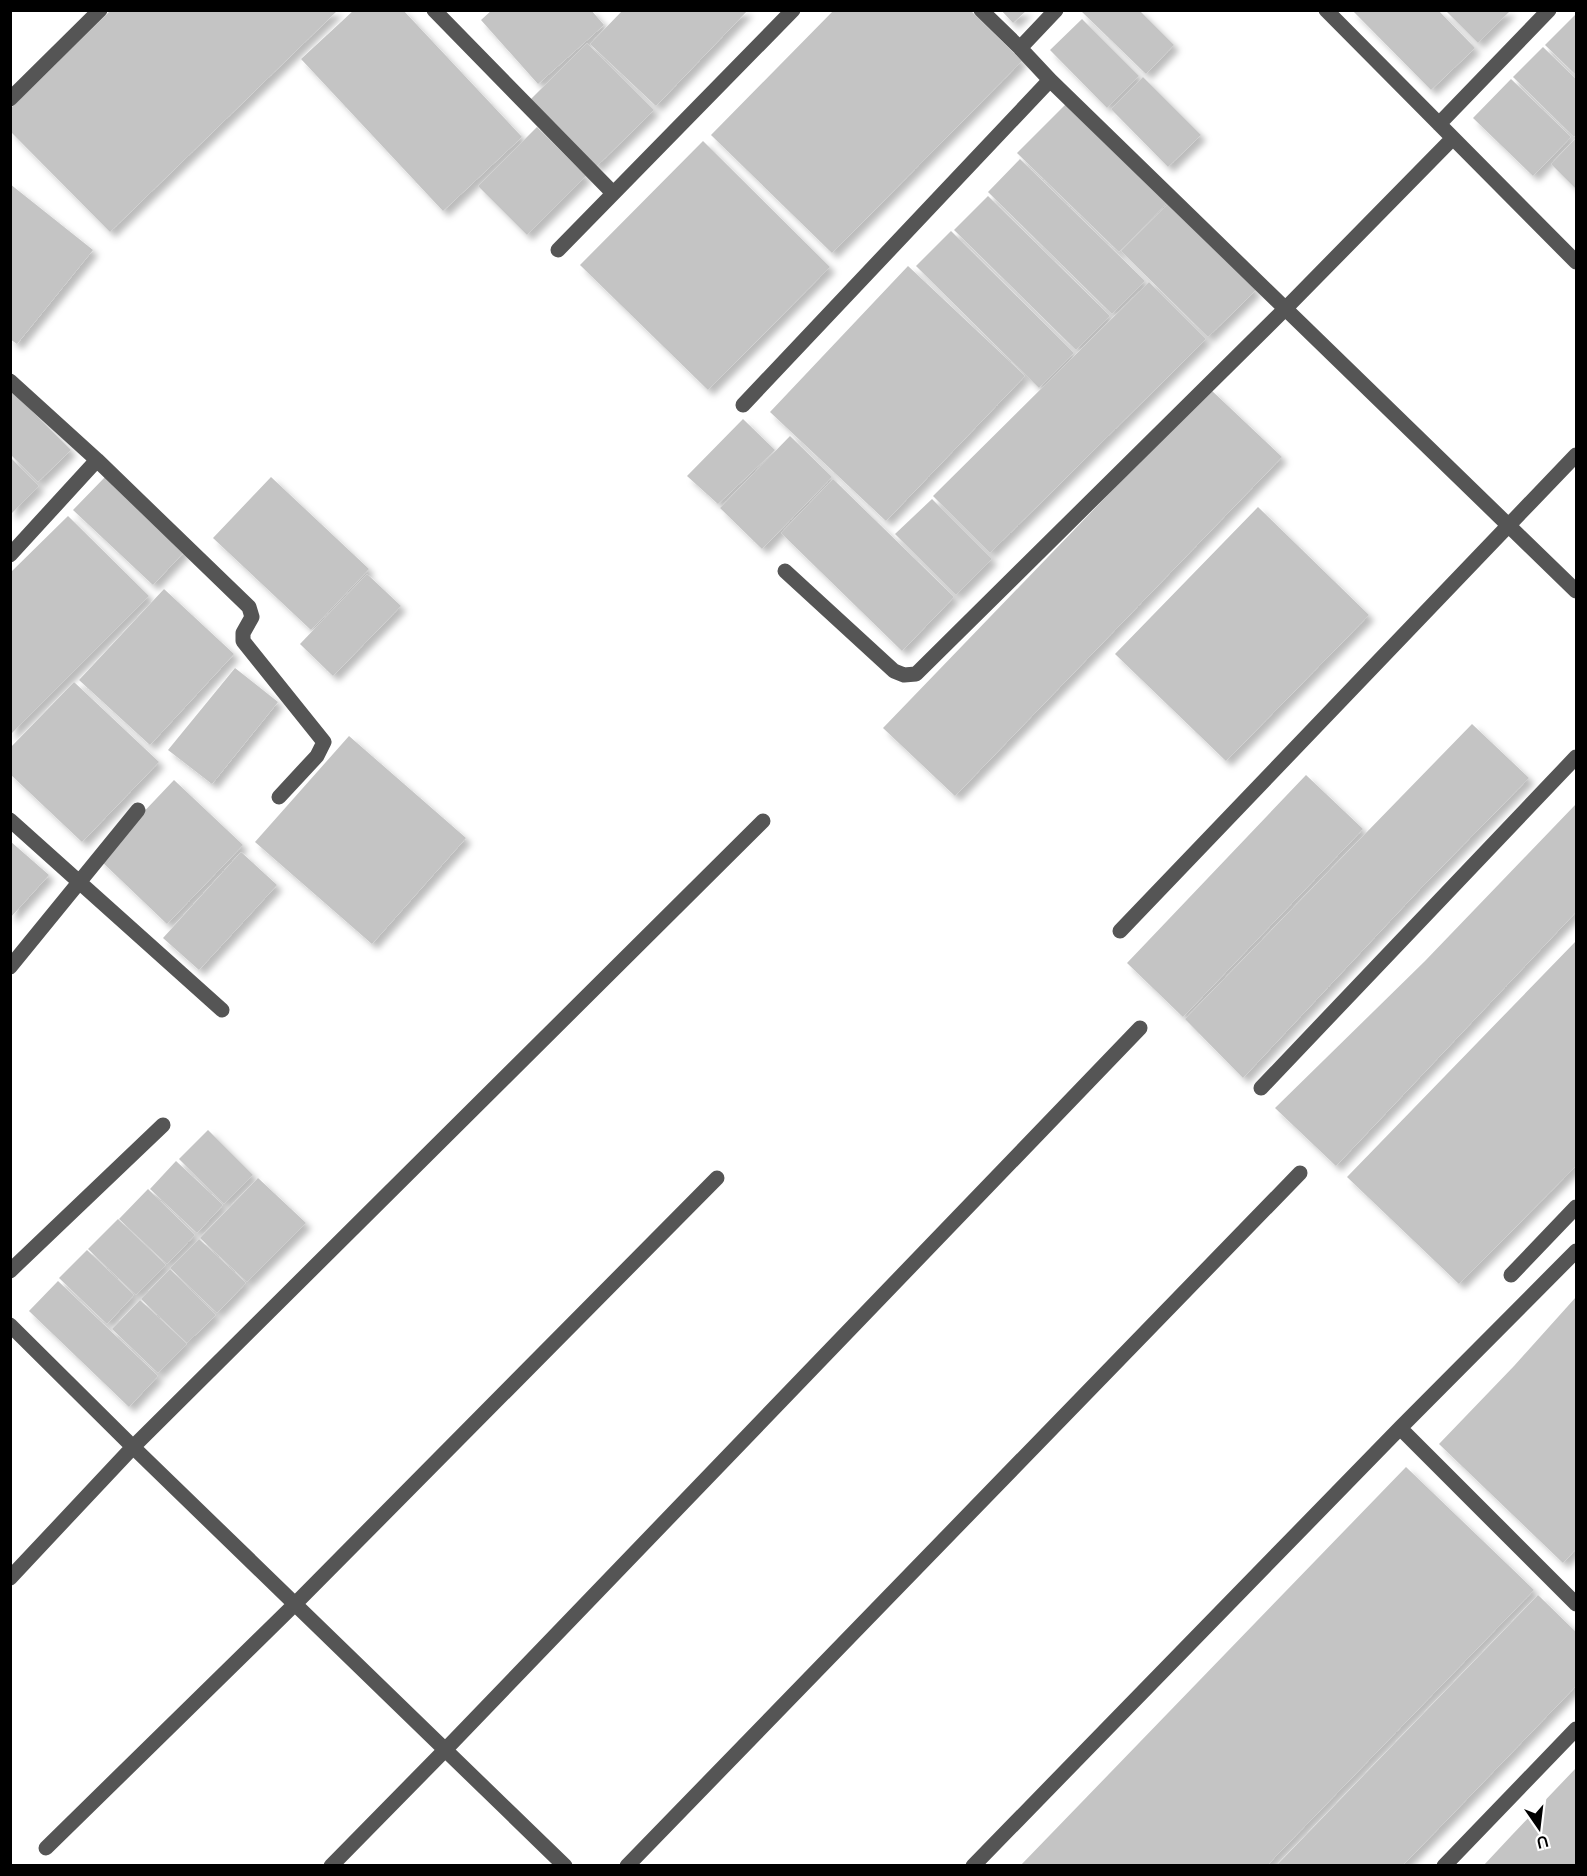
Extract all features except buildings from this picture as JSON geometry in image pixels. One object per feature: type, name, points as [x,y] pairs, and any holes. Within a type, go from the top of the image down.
[{"type":"lane","points":[[10,99],[100,10]]},
{"type":"lane","points":[[434,10],[614,193]]},
{"type":"lane","points":[[558,250],[793,10]]},
{"type":"lane","points":[[981,10],[1050,80],[1576,591]]},
{"type":"lane","points":[[1020,48],[1056,10]]},
{"type":"lane","points":[[1326,10],[1576,262]]},
{"type":"lane","points":[[1439,124],[1549,10]]},
{"type":"lane","points":[[743,405],[1050,80]]},
{"type":"lane","points":[[785,571],[894,671],[904,675],[916,674],[1286,309],[1453,138]]},
{"type":"lane","points":[[10,381],[97,460],[249,607],[252,617],[243,633],[243,641],[324,742],[317,756],[279,797]]},
{"type":"lane","points":[[1120,931],[1576,455]]},
{"type":"lane","points":[[10,555],[97,460]]},
{"type":"lane","points":[[1260,1088],[1576,757]]},
{"type":"lane","points":[[10,967],[138,810]]},
{"type":"lane","points":[[10,820],[222,1010]]},
{"type":"lane","points":[[10,1578],[133,1447],[763,821]]},
{"type":"lane","points":[[331,1866],[1140,1028]]},
{"type":"lane","points":[[10,1271],[163,1125]]},
{"type":"lane","points":[[627,1866],[1300,1173]]},
{"type":"lane","points":[[46,1848],[295,1604],[717,1178]]},
{"type":"lane","points":[[1511,1275],[1576,1207]]},
{"type":"lane","points":[[974,1866],[1400,1428],[1576,1251]]},
{"type":"lane","points":[[10,1324],[133,1447],[565,1866]]},
{"type":"lane","points":[[1400,1428],[1576,1604]]},
{"type":"lane","points":[[1444,1866],[1576,1729]]}]
